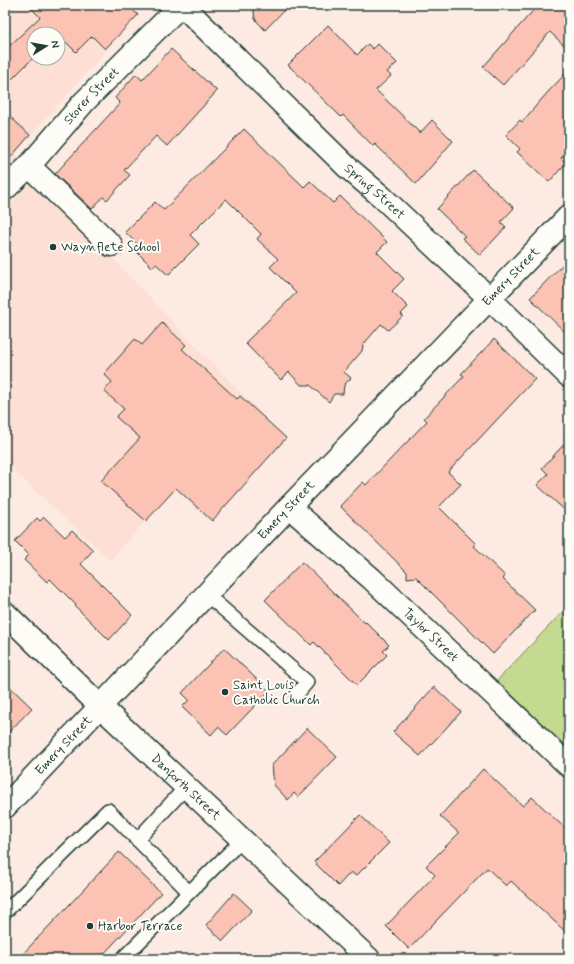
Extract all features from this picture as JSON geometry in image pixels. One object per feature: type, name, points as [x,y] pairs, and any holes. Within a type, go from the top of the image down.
[{"type":"street","name":"Storer Street","points":[[5,190],[29,166],[84,102],[182,5]]},
{"type":"street","name":"Spring Street","points":[[182,5],[347,167],[382,197],[569,376]]},
{"type":"street","points":[[29,166],[111,245]]},
{"type":"street","name":"Emery Street","points":[[5,806],[289,507],[569,216]]},
{"type":"street","name":"Taylor Street","points":[[289,507],[372,579],[569,766]]},
{"type":"street","name":"Danforth Street","points":[[5,613],[100,706],[369,959]]},
{"type":"lane","points":[[206,594],[307,682],[297,694]]},
{"type":"lane","points":[[137,840],[186,787]]},
{"type":"lane","points":[[5,912],[108,810],[189,892]]},
{"type":"lane","points":[[122,959],[242,840]]},
{"type":"shaded area","name":"Waynflete School","points":[[5,5],[127,5],[138,15],[14,154],[190,340],[286,438],[212,521],[176,488],[110,560],[5,463]]},
{"type":"green space","points":[[569,605],[569,766],[489,689]]},
{"type":"building","points":[[28,5],[128,5],[138,15],[105,49],[92,36],[76,52],[66,42],[66,26],[30,26],[40,17]]},
{"type":"building","points":[[253,5],[289,5],[265,30],[255,19]]},
{"type":"building","points":[[538,5],[569,5],[569,50],[550,32],[503,85],[483,67]]},
{"type":"building","points":[[328,25],[357,55],[368,44],[373,49],[378,44],[397,63],[387,72],[391,76],[376,90],[420,133],[432,120],[453,141],[416,184],[375,144],[373,146],[343,115],[341,117],[288,65]]},
{"type":"building","points":[[26,30],[26,65],[5,86],[5,50]]},
{"type":"building","points":[[171,49],[217,91],[167,146],[156,136],[124,170],[130,175],[107,200],[103,197],[92,209],[55,174],[120,103],[115,98],[136,74],[142,80]]},
{"type":"building","points":[[569,70],[569,149],[561,158],[566,163],[549,182],[517,152],[520,149],[506,135],[520,120],[522,122]]},
{"type":"building","points":[[5,112],[30,135],[5,164]]},
{"type":"building","points":[[244,129],[304,187],[310,181],[333,203],[340,196],[387,242],[377,252],[404,279],[392,291],[408,307],[401,314],[403,316],[388,330],[381,324],[363,345],[362,351],[344,372],[351,378],[344,385],[343,394],[334,394],[329,402],[310,385],[301,385],[289,372],[281,380],[245,343],[296,293],[270,267],[278,259],[257,239],[261,234],[226,199],[190,235],[199,244],[168,275],[156,264],[152,267],[134,249],[138,245],[125,232],[155,202],[164,210]]},
{"type":"building","points":[[473,170],[514,208],[501,222],[506,227],[480,255],[462,238],[465,236],[437,209]]},
{"type":"building","points":[[569,258],[569,336],[530,298]]},
{"type":"building","points":[[162,323],[186,345],[182,349],[237,399],[240,396],[286,438],[212,521],[176,488],[146,521],[101,481],[140,438],[116,417],[124,409],[104,391],[112,382],[104,374],[135,339],[142,345]]},
{"type":"building","points":[[494,339],[535,379],[448,472],[461,484],[439,507],[476,544],[474,546],[505,576],[503,579],[535,610],[493,654],[416,577],[407,578],[407,572],[340,506],[363,482],[366,485],[427,421],[424,418],[464,376],[461,374]]},
{"type":"building","points":[[569,439],[569,514],[537,485],[548,474],[542,468]]},
{"type":"building","points":[[44,517],[65,537],[72,530],[93,550],[81,564],[132,615],[109,640],[50,579],[47,582],[24,560],[29,555],[15,541],[37,518],[40,521]]},
{"type":"building","points":[[302,562],[389,645],[383,651],[387,655],[357,685],[314,642],[311,645],[265,600]]},
{"type":"building","name":"Saint Louis Catholic Church","points":[[224,648],[269,691],[227,735],[218,727],[211,735],[182,707],[189,700],[182,693]]},
{"type":"building","points":[[5,682],[32,708],[5,736]]},
{"type":"building","points":[[434,687],[461,712],[420,756],[393,732]]},
{"type":"building","points":[[307,728],[337,757],[298,797],[294,793],[288,800],[274,785],[272,765]]},
{"type":"building","points":[[483,769],[523,806],[532,797],[569,832],[569,935],[511,881],[506,886],[487,868],[409,949],[386,926],[435,875],[426,866],[459,833],[440,816]]},
{"type":"building","points":[[360,815],[389,843],[356,876],[351,872],[338,886],[314,862]]},
{"type":"building","name":"Harbor Terrace","points":[[119,852],[161,893],[99,959],[18,959]]},
{"type":"building","points":[[234,893],[252,910],[223,941],[206,925]]},
{"type":"place","name":"Waynflete School","points":[[53,247]]},
{"type":"place","name":"Saint Louis Catholic Church","points":[[225,692]]},
{"type":"place","name":"Harbor Terrace","points":[[90,926]]}]
